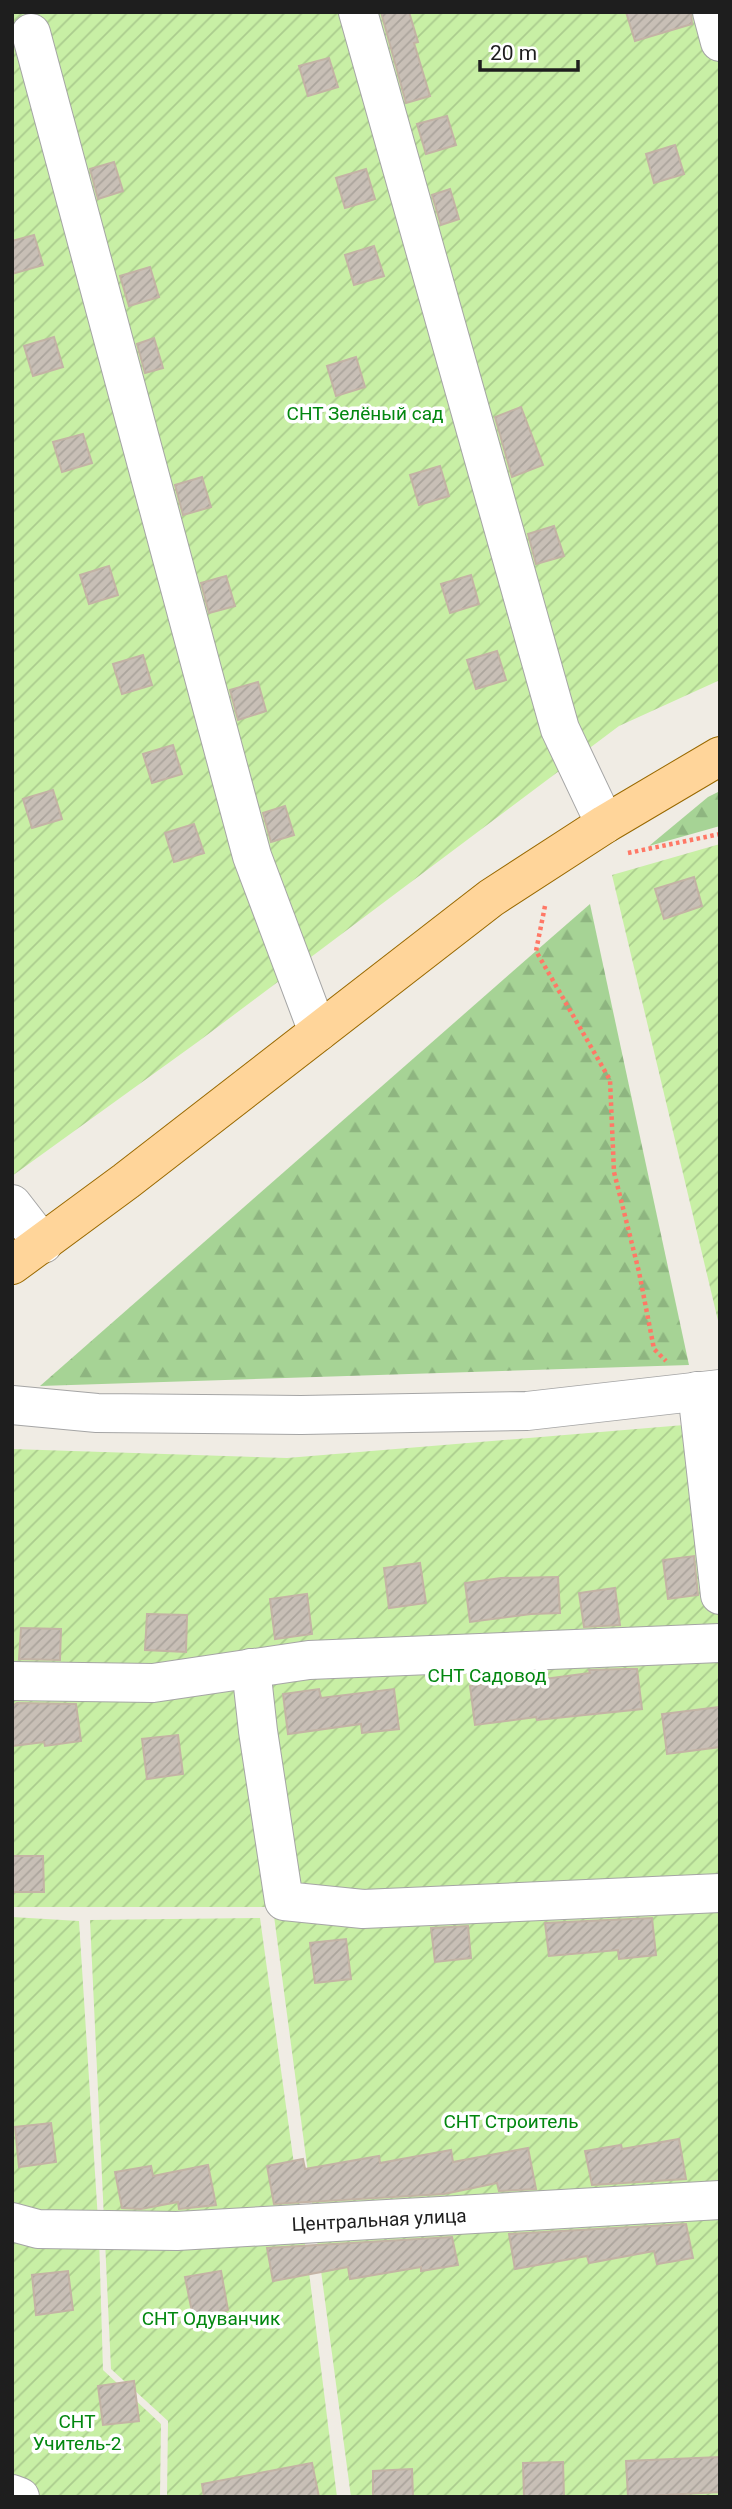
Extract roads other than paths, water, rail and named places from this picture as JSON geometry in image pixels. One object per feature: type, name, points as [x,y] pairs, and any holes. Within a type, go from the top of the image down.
[{"type":"main road","points":[[27,1255],[491,898],[605,824],[720,756]]},
{"type":"street","points":[[358,12],[560,729],[605,824]]},
{"type":"street","points":[[712,12],[720,42]]},
{"type":"street","points":[[31,33],[253,856],[318,1032]]},
{"type":"street","points":[[12,1204],[27,1255]]},
{"type":"street","points":[[12,1405],[110,1413],[301,1415],[513,1411],[708,1390],[720,1595]]},
{"type":"street","points":[[12,1681],[153,1682],[309,1660],[720,1643]]},
{"type":"street","points":[[251,1668],[284,1901],[363,1909],[720,1894]]},
{"type":"street","name":"Центральная улица","points":[[25,2226],[177,2231],[720,2200]]},
{"type":"street","points":[[12,2494],[20,2497]]},
{"type":"park label","name":"СНТ Зелёный сад","points":[[365,413]]},
{"type":"park label","name":"СНТ Садовод","points":[[487,1675]]},
{"type":"park label","name":"СНТ Строитель","points":[[511,2121]]},
{"type":"park label","name":"СНТ Одуванчик","points":[[211,2318]]},
{"type":"park label","name":"СНТ Учитель-2","points":[[77,2432]]}]
